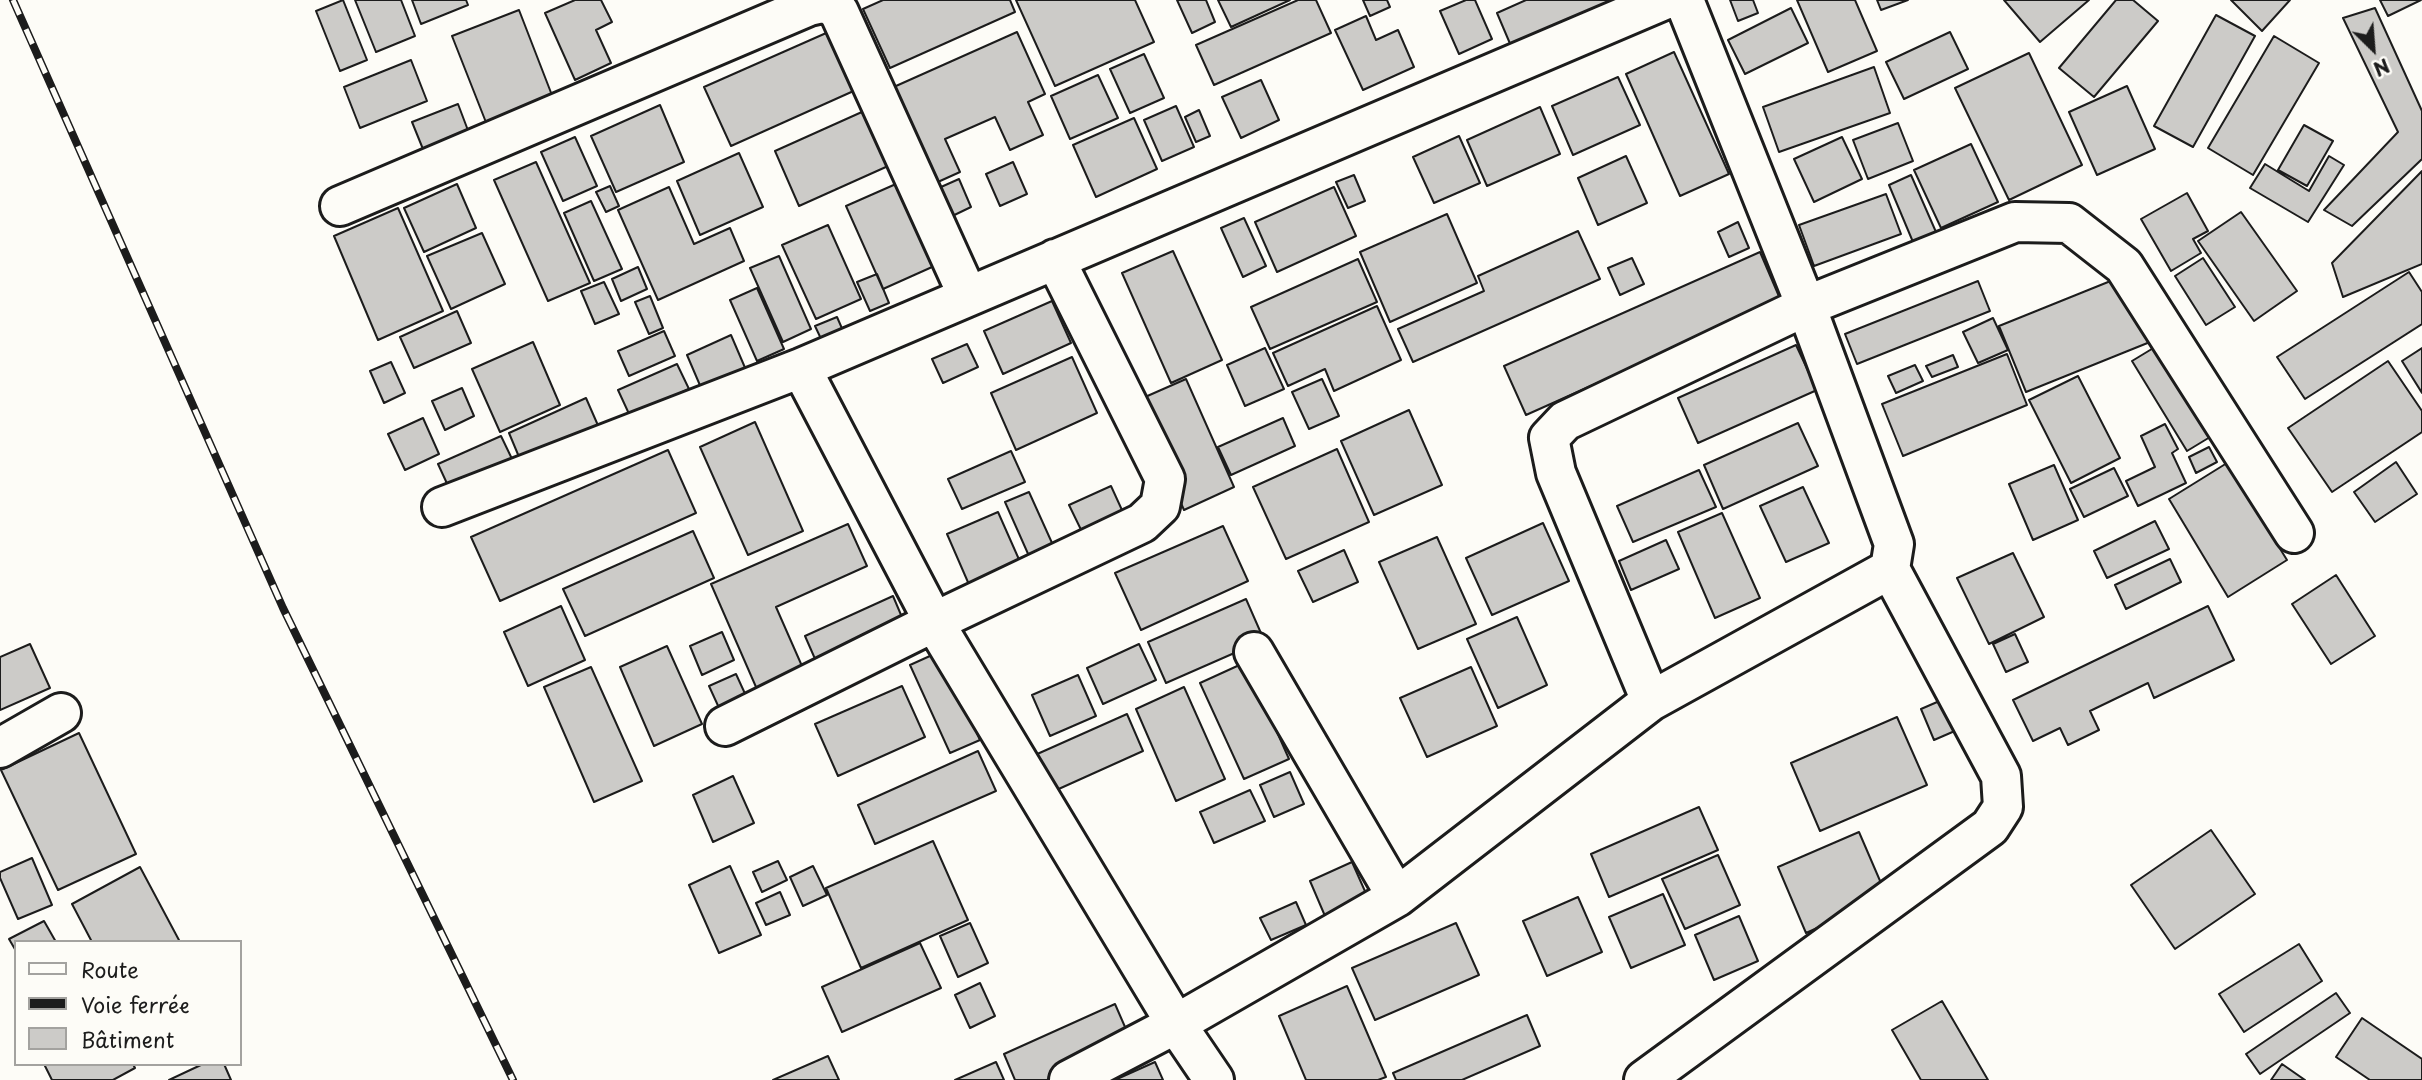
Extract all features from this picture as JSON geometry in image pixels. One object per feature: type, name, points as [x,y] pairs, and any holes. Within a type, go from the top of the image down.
[{"type":"street","points":[[442,507],[801,368],[1664,0]]},
{"type":"street","points":[[1644,1080],[1990,827],[2003,807],[2001,776],[1890,569],[1894,544],[1806,306],[1684,0]]},
{"type":"street","points":[[340,206],[809,6],[827,2],[839,12],[968,296]]},
{"type":"street","points":[[1651,701],[1556,472],[1549,438],[1564,421],[1806,306],[2015,222],[2068,223],[2124,266],[2294,533]]},
{"type":"street","points":[[725,726],[1142,523],[1160,506],[1165,480],[1055,259]]},
{"type":"street","points":[[801,368],[934,622],[1176,1024],[1214,1080]]},
{"type":"street","points":[[1069,1080],[1176,1024],[1396,897],[1651,701],[1890,569]]},
{"type":"street","points":[[1254,652],[1396,897]]},
{"type":"street","points":[[0,748],[61,713]]},
{"type":"building","points":[[343,0],[367,60],[340,71],[316,11]]},
{"type":"building","points":[[355,0],[401,0],[415,36],[376,52]]},
{"type":"building","points":[[412,0],[466,0],[468,5],[421,24]]},
{"type":"building","points":[[575,0],[601,0],[612,22],[596,30],[611,63],[575,80],[545,13]]},
{"type":"building","points":[[883,0],[1010,0],[1015,12],[890,68],[863,9]]},
{"type":"building","points":[[1016,0],[1135,0],[1154,42],[1055,86]]},
{"type":"building","points":[[1177,0],[1206,0],[1215,22],[1192,33]]},
{"type":"building","points":[[1218,0],[1290,0],[1231,27]]},
{"type":"building","points":[[1298,0],[1316,0],[1331,33],[1214,85],[1196,45]]},
{"type":"building","points":[[1363,0],[1387,0],[1390,7],[1370,16]]},
{"type":"building","points":[[1466,0],[1475,0],[1492,39],[1459,54],[1440,11]]},
{"type":"building","points":[[1526,0],[1632,0],[1514,53],[1497,13]]},
{"type":"building","points":[[1730,0],[1753,0],[1758,13],[1738,21]]},
{"type":"building","points":[[1797,0],[1855,0],[1877,51],[1828,72]]},
{"type":"building","points":[[1877,0],[1908,0],[1881,10]]},
{"type":"building","points":[[2004,0],[2089,0],[2040,42]]},
{"type":"building","points":[[2116,0],[2133,0],[2158,21],[2094,97],[2059,68]]},
{"type":"building","points":[[2231,0],[2290,0],[2262,31]]},
{"type":"building","points":[[2380,0],[2421,0],[2388,16]]},
{"type":"building","points":[[1791,8],[1808,43],[1745,74],[1728,40]]},
{"type":"building","points":[[2375,8],[2422,111],[2422,159],[2352,226],[2324,210],[2398,132],[2343,18]]},
{"type":"building","points":[[519,10],[555,103],[489,130],[452,36]]},
{"type":"building","points":[[2216,15],[2255,36],[2193,147],[2154,126]]},
{"type":"building","points":[[1366,16],[1376,40],[1398,30],[1414,67],[1363,90],[1335,30]]},
{"type":"building","points":[[833,30],[858,89],[731,146],[704,87]]},
{"type":"building","points":[[1017,32],[1045,94],[1028,102],[1043,135],[1010,150],[995,117],[945,139],[960,172],[929,186],[887,90]]},
{"type":"building","points":[[1950,32],[1968,69],[1904,99],[1886,62]]},
{"type":"building","points":[[2274,36],[2319,63],[2253,175],[2208,148]]},
{"type":"building","points":[[1674,52],[1729,174],[1680,196],[1626,74]]},
{"type":"building","points":[[2029,53],[2082,165],[2009,200],[1955,88]]},
{"type":"building","points":[[1144,54],[1164,98],[1130,113],[1110,69]]},
{"type":"building","points":[[411,60],[427,101],[360,128],[344,87]]},
{"type":"building","points":[[1874,67],[1890,113],[1779,152],[1763,107]]},
{"type":"building","points":[[1098,75],[1118,118],[1070,139],[1051,96]]},
{"type":"building","points":[[1618,77],[1640,125],[1573,155],[1552,106]]},
{"type":"building","points":[[1261,80],[1279,120],[1241,138],[1222,97]]},
{"type":"building","points":[[2127,86],[2155,149],[2097,175],[2069,112]]},
{"type":"building","points":[[458,104],[472,141],[427,159],[412,122]]},
{"type":"building","points":[[660,105],[684,162],[616,192],[591,136]]},
{"type":"building","points":[[1176,106],[1194,147],[1162,161],[1144,120]]},
{"type":"building","points":[[873,107],[897,162],[799,206],[775,151]]},
{"type":"building","points":[[1540,107],[1560,154],[1487,186],[1467,140]]},
{"type":"building","points":[[1199,110],[1210,136],[1196,142],[1185,117]]},
{"type":"building","points":[[1134,118],[1157,169],[1096,197],[1073,145]]},
{"type":"building","points":[[1898,123],[1913,161],[1868,179],[1853,140]]},
{"type":"building","points":[[2304,125],[2333,141],[2307,186],[2278,170]]},
{"type":"building","points":[[1459,136],[1480,183],[1434,203],[1413,157]]},
{"type":"building","points":[[575,137],[597,186],[563,201],[541,152]]},
{"type":"building","points":[[1842,137],[1862,179],[1814,202],[1794,159]]},
{"type":"building","points":[[1971,144],[1998,202],[1941,228],[1914,170]]},
{"type":"building","points":[[739,153],[763,207],[700,235],[677,181]]},
{"type":"building","points":[[1626,156],[1647,203],[1598,225],[1578,178]]},
{"type":"building","points":[[2329,156],[2344,165],[2308,222],[2250,188],[2265,164],[2309,191]]},
{"type":"building","points":[[536,162],[590,283],[548,301],[494,180]]},
{"type":"building","points":[[1013,162],[1027,194],[1000,206],[986,174]]},
{"type":"building","points":[[2422,171],[2422,264],[2343,297],[2332,263]]},
{"type":"building","points":[[1354,175],[1365,201],[1348,208],[1336,182]]},
{"type":"building","points":[[1911,175],[1936,232],[1913,242],[1889,185]]},
{"type":"building","points":[[959,179],[971,207],[944,220],[932,191]]},
{"type":"building","points":[[905,180],[941,263],[883,289],[846,206]]},
{"type":"building","points":[[457,184],[476,228],[424,252],[404,208]]},
{"type":"building","points":[[610,186],[619,206],[606,212],[596,192]]},
{"type":"building","points":[[669,187],[694,244],[730,228],[744,261],[658,300],[618,210]]},
{"type":"building","points":[[1334,187],[1356,236],[1277,272],[1255,222]]},
{"type":"building","points":[[2187,193],[2208,231],[2193,239],[2201,253],[2171,271],[2141,219]]},
{"type":"building","points":[[1886,194],[1901,234],[1814,266],[1799,225]]},
{"type":"building","points":[[591,201],[622,269],[594,281],[564,213]]},
{"type":"building","points":[[398,208],[443,311],[378,340],[334,236]]},
{"type":"building","points":[[2241,212],[2297,291],[2254,321],[2198,241]]},
{"type":"building","points":[[1447,214],[1477,283],[1390,322],[1360,252]]},
{"type":"building","points":[[1244,218],[1266,266],[1243,277],[1221,228]]},
{"type":"building","points":[[1738,222],[1749,248],[1729,257],[1718,232]]},
{"type":"building","points":[[828,225],[861,299],[816,319],[782,245]]},
{"type":"building","points":[[1578,231],[1600,279],[1413,362],[1398,329],[1484,291],[1478,276]]},
{"type":"building","points":[[482,233],[505,284],[451,309],[427,256]]},
{"type":"building","points":[[1173,251],[1222,360],[1171,383],[1122,273]]},
{"type":"building","points":[[1760,252],[1781,301],[1526,415],[1504,366]]},
{"type":"building","points":[[779,256],[811,329],[783,342],[750,268]]},
{"type":"building","points":[[1632,258],[1644,284],[1620,295],[1608,268]]},
{"type":"building","points":[[2203,258],[2235,307],[2206,325],[2175,276]]},
{"type":"building","points":[[1358,259],[1377,302],[1270,349],[1251,307]]},
{"type":"building","points":[[638,267],[647,289],[621,301],[612,279]]},
{"type":"building","points":[[2409,272],[2422,292],[2422,324],[2305,399],[2277,357]]},
{"type":"building","points":[[877,274],[889,303],[870,311],[857,282]]},
{"type":"building","points":[[2123,276],[2150,342],[2026,392],[1999,326]]},
{"type":"building","points":[[1978,281],[1990,311],[1857,364],[1845,334]]},
{"type":"building","points":[[604,282],[619,314],[595,324],[581,291]]},
{"type":"building","points":[[757,288],[784,349],[757,361],[730,300]]},
{"type":"building","points":[[650,296],[663,328],[649,334],[635,302]]},
{"type":"building","points":[[1052,301],[1071,343],[1003,374],[984,331]]},
{"type":"building","points":[[1377,306],[1401,360],[1334,391],[1325,369],[1288,386],[1273,353]]},
{"type":"building","points":[[457,311],[471,343],[414,368],[400,337]]},
{"type":"building","points":[[837,317],[844,333],[823,343],[815,326]]},
{"type":"building","points":[[1993,318],[2008,350],[1978,363],[1963,332]]},
{"type":"building","points":[[664,331],[675,356],[629,376],[618,351]]},
{"type":"building","points":[[731,335],[746,370],[702,390],[687,355]]},
{"type":"building","points":[[533,342],[560,405],[500,432],[472,369]]},
{"type":"building","points":[[967,344],[978,367],[943,383],[932,359]]},
{"type":"building","points":[[2160,344],[2215,434],[2187,451],[2132,361]]},
{"type":"building","points":[[1796,345],[1817,390],[1698,443],[1678,398]]},
{"type":"building","points":[[1265,348],[1284,389],[1245,406],[1227,365]]},
{"type":"building","points":[[2422,348],[2422,393],[2402,361]]},
{"type":"building","points":[[2007,354],[2027,405],[1903,456],[1882,404]]},
{"type":"building","points":[[1953,355],[1958,367],[1932,377],[1926,366]]},
{"type":"building","points":[[1072,357],[1097,413],[1016,450],[991,393]]},
{"type":"building","points":[[2388,361],[2422,411],[2422,432],[2332,492],[2288,428]]},
{"type":"building","points":[[391,362],[405,393],[384,403],[370,371]]},
{"type":"building","points":[[677,364],[689,389],[630,416],[618,390]]},
{"type":"building","points":[[1915,365],[1923,381],[1896,393],[1888,376]]},
{"type":"building","points":[[2078,376],[2120,458],[2071,483],[2029,400]]},
{"type":"building","points":[[1186,379],[1234,487],[1184,510],[1136,401]]},
{"type":"building","points":[[1322,379],[1339,416],[1309,429],[1292,392]]},
{"type":"building","points":[[462,388],[474,416],[445,430],[432,401]]},
{"type":"building","points":[[586,398],[600,430],[522,464],[509,433]]},
{"type":"building","points":[[1409,410],[1442,485],[1374,515],[1341,441]]},
{"type":"building","points":[[423,418],[439,454],[405,470],[388,434]]},
{"type":"building","points":[[1283,418],[1295,446],[1231,475],[1218,447]]},
{"type":"building","points":[[755,422],[803,531],[748,555],[700,447]]},
{"type":"building","points":[[1798,423],[1818,466],[1723,509],[1704,465]]},
{"type":"building","points":[[2165,424],[2178,449],[2172,453],[2186,483],[2138,506],[2126,481],[2155,467],[2141,436]]},
{"type":"building","points":[[501,436],[513,461],[450,490],[438,464]]},
{"type":"building","points":[[2209,447],[2217,462],[2196,473],[2189,457]]},
{"type":"building","points":[[1337,449],[1369,522],[1286,559],[1253,487]]},
{"type":"building","points":[[668,450],[696,513],[500,601],[471,537]]},
{"type":"building","points":[[1011,451],[1025,482],[962,509],[948,479]]},
{"type":"building","points":[[2396,462],[2417,494],[2375,522],[2354,492]]},
{"type":"building","points":[[2227,463],[2287,560],[2228,597],[2169,499]]},
{"type":"building","points":[[2054,465],[2078,520],[2033,540],[2009,484]]},
{"type":"building","points":[[2114,468],[2128,496],[2084,517],[2070,489]]},
{"type":"building","points":[[1699,470],[1716,507],[1633,542],[1617,506]]},
{"type":"building","points":[[1111,486],[1127,521],[1086,540],[1069,505]]},
{"type":"building","points":[[1803,487],[1829,543],[1786,562],[1760,506]]},
{"type":"building","points":[[1029,492],[1057,554],[1033,565],[1005,502]]},
{"type":"building","points":[[998,512],[1025,573],[974,596],[947,534]]},
{"type":"building","points":[[1722,513],[1760,598],[1715,618],[1678,532]]},
{"type":"building","points":[[2155,521],[2169,549],[2107,578],[2094,551]]},
{"type":"building","points":[[1543,523],[1569,581],[1492,615],[1466,558]]},
{"type":"building","points":[[848,524],[867,566],[776,607],[809,682],[763,703],[711,584]]},
{"type":"building","points":[[1223,526],[1248,581],[1141,630],[1115,573]]},
{"type":"building","points":[[693,531],[714,578],[585,636],[563,589]]},
{"type":"building","points":[[1437,537],[1476,624],[1418,649],[1379,562]]},
{"type":"building","points":[[1666,540],[1679,569],[1631,590],[1619,561]]},
{"type":"building","points":[[1344,550],[1358,582],[1313,602],[1298,571]]},
{"type":"building","points":[[2013,553],[2044,617],[1989,644],[1957,578]]},
{"type":"building","points":[[2170,559],[2181,582],[2126,609],[2115,585]]},
{"type":"building","points":[[2336,575],[2375,636],[2331,664],[2292,604]]},
{"type":"building","points":[[893,596],[907,629],[819,668],[805,636]]},
{"type":"building","points":[[1246,599],[1264,640],[1166,683],[1148,642]]},
{"type":"building","points":[[561,606],[585,660],[528,686],[504,632]]},
{"type":"building","points":[[2208,606],[2234,660],[2154,698],[2148,683],[2090,711],[2099,730],[2068,745],[2060,728],[2033,741],[2013,700]]},
{"type":"building","points":[[1517,617],[1547,685],[1498,708],[1467,639]]},
{"type":"building","points":[[722,632],[734,660],[702,675],[690,646]]},
{"type":"building","points":[[2015,634],[2028,662],[2006,672],[1993,644]]},
{"type":"building","points":[[30,644],[50,688],[0,710],[0,657]]},
{"type":"building","points":[[1139,644],[1156,680],[1103,704],[1087,668]]},
{"type":"building","points":[[667,646],[702,724],[654,746],[620,667]]},
{"type":"building","points":[[941,651],[980,740],[950,753],[910,665]]},
{"type":"building","points":[[1246,662],[1289,759],[1244,779],[1200,683]]},
{"type":"building","points":[[591,667],[642,781],[594,802],[544,687]]},
{"type":"building","points":[[1471,667],[1497,726],[1427,757],[1400,698]]},
{"type":"building","points":[[736,674],[747,698],[720,710],[709,686]]},
{"type":"building","points":[[1078,675],[1096,716],[1050,736],[1032,695]]},
{"type":"building","points":[[902,686],[925,737],[838,776],[815,724]]},
{"type":"building","points":[[1184,687],[1225,779],[1176,801],[1136,709]]},
{"type":"building","points":[[1951,696],[1964,727],[1934,740],[1921,709]]},
{"type":"building","points":[[1127,714],[1143,751],[1052,792],[1035,755]]},
{"type":"building","points":[[1897,717],[1927,785],[1820,831],[1791,763]]},
{"type":"building","points":[[79,733],[136,854],[58,890],[1,770]]},
{"type":"building","points":[[978,751],[996,791],[875,844],[858,805]]},
{"type":"building","points":[[1290,772],[1304,804],[1274,817],[1260,785]]},
{"type":"building","points":[[733,776],[754,823],[713,842],[693,795]]},
{"type":"building","points":[[1250,790],[1265,821],[1214,843],[1200,812]]},
{"type":"building","points":[[1699,807],[1718,850],[1609,897],[1591,854]]},
{"type":"building","points":[[2211,830],[2255,894],[2175,949],[2131,885]]},
{"type":"building","points":[[1859,832],[1887,897],[1806,933],[1778,867]]},
{"type":"building","points":[[933,841],[968,920],[861,968],[826,888]]},
{"type":"building","points":[[1718,855],[1740,905],[1685,929],[1662,879]]},
{"type":"building","points":[[32,858],[52,905],[18,919],[0,878],[0,872]]},
{"type":"building","points":[[778,861],[787,880],[762,892],[753,872]]},
{"type":"building","points":[[1352,862],[1368,898],[1325,916],[1310,881]]},
{"type":"building","points":[[730,866],[761,935],[719,953],[689,885]]},
{"type":"building","points":[[813,866],[827,895],[803,906],[790,877]]},
{"type":"building","points":[[140,867],[179,940],[91,940],[72,904]]},
{"type":"building","points":[[780,892],[790,915],[766,925],[756,903]]},
{"type":"building","points":[[1663,894],[1685,945],[1631,968],[1609,917]]},
{"type":"building","points":[[1578,897],[1602,952],[1547,976],[1523,921]]},
{"type":"building","points":[[1296,902],[1306,925],[1271,940],[1260,918]]},
{"type":"building","points":[[1739,916],[1758,961],[1714,980],[1695,935]]},
{"type":"building","points":[[44,921],[55,940],[14,940],[14,948],[9,939]]},
{"type":"building","points":[[970,923],[988,963],[958,977],[940,936]]},
{"type":"building","points":[[1456,923],[1479,975],[1375,1020],[1352,968]]},
{"type":"building","points":[[920,943],[941,988],[842,1032],[822,987]]},
{"type":"building","points":[[2299,944],[2322,981],[2244,1032],[2219,994]]},
{"type":"building","points":[[980,983],[995,1016],[970,1028],[955,995]]},
{"type":"building","points":[[1347,986],[1386,1077],[1378,1080],[1306,1080],[1279,1016]]},
{"type":"building","points":[[2336,993],[2350,1013],[2260,1074],[2246,1054]]},
{"type":"building","points":[[1942,1001],[1988,1080],[1921,1080],[1892,1030]]},
{"type":"building","points":[[1115,1004],[1132,1043],[1047,1080],[1015,1080],[1004,1054]]},
{"type":"building","points":[[1527,1015],[1540,1046],[1462,1080],[1396,1080],[1393,1073]]},
{"type":"building","points":[[2362,1018],[2422,1059],[2422,1080],[2370,1080],[2336,1057]]},
{"type":"building","points":[[828,1056],[839,1080],[773,1080]]},
{"type":"building","points":[[996,1062],[1004,1080],[955,1080]]},
{"type":"building","points":[[1155,1062],[1163,1080],[1115,1080]]},
{"type":"building","points":[[2282,1064],[2305,1080],[2271,1080]]},
{"type":"building","points":[[45,1066],[135,1068],[113,1080],[52,1080]]},
{"type":"building","points":[[199,1066],[225,1066],[231,1080],[169,1080]]},
{"type":"railway","points":[[13,0],[283,608],[513,1080]]}]
